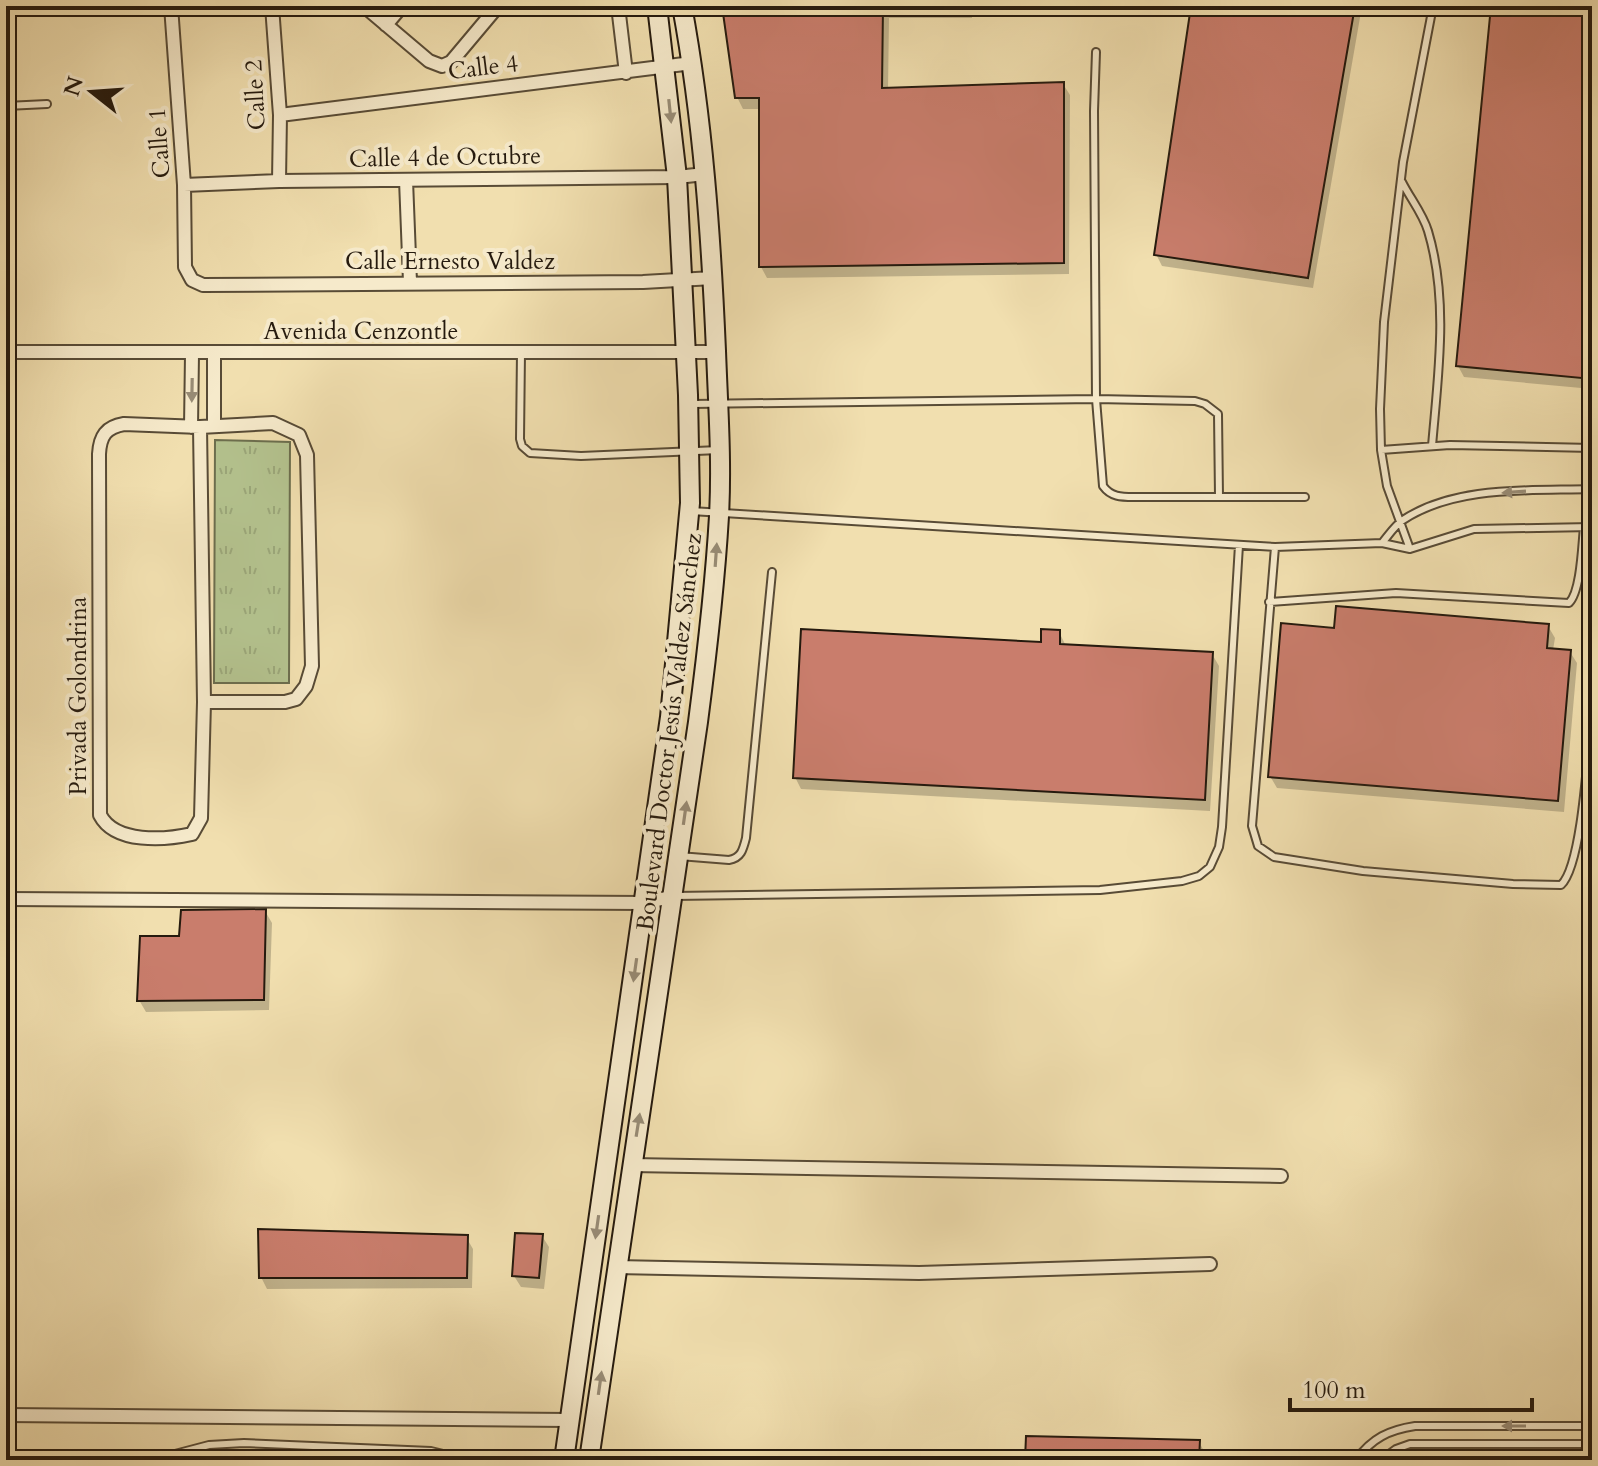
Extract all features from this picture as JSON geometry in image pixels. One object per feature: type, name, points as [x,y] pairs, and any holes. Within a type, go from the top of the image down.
[{"type":"main road","name":"Boulevard Doctor Jesús Valdez Sánchez","points":[[564,1460],[670,717],[689,511],[688,405],[677,177],[657,6]]},
{"type":"main road","name":"Boulevard Doctor Jesús Valdez Sánchez","points":[[589,1460],[705,672],[719,512],[713,278],[705,174],[682,6]]},
{"type":"street","name":"Calle 1","points":[[171,6],[184,185],[185,267],[189,277]]},
{"type":"street","name":"Calle 2","points":[[272,6],[280,115],[279,181]]},
{"type":"street","points":[[364,6],[422,56],[439,66],[451,62],[498,6]]},
{"type":"street","points":[[386,25],[402,6]]},
{"type":"street","points":[[618,6],[626,73]]},
{"type":"street","name":"Calle 4","points":[[280,115],[692,63]]},
{"type":"street","name":"Calle 4 de Octubre","points":[[184,185],[279,181],[677,177],[705,174]]},
{"type":"street","points":[[406,180],[410,282]]},
{"type":"street","name":"Calle Ernesto Valdez","points":[[189,277],[203,285],[643,282],[713,278]]},
{"type":"street","name":"Avenida Cenzontle","points":[[6,352],[716,352]]},
{"type":"street","name":"Privada Golondrina","points":[[192,354],[202,426],[204,702],[201,818],[196,830],[179,836],[137,836],[113,830],[100,815],[99,443],[111,426],[124,424],[202,426],[273,423],[296,432],[304,441],[307,455],[310,679],[296,699],[285,702],[204,702]]},
{"type":"street","name":"Privada Golondrina","points":[[202,426],[214,354]]},
{"type":"street","points":[[6,899],[645,903],[674,896]]},
{"type":"street","points":[[631,1165],[1281,1176]]},
{"type":"street","points":[[616,1267],[919,1273],[1210,1264]]},
{"type":"street","points":[[6,1415],[569,1420]]},
{"type":"lane","points":[[1410,549],[1387,486],[1381,450],[1380,409],[1384,322],[1401,181],[1433,6]]},
{"type":"lane","points":[[1096,52],[1096,399],[1103,486],[1108,493],[1116,496],[1134,497],[1305,497]]},
{"type":"lane","points":[[6,106],[47,104]]},
{"type":"lane","points":[[1401,181],[1428,229],[1438,283],[1441,330],[1432,446]]},
{"type":"lane","points":[[521,352],[520,439],[527,452],[543,456],[568,456],[719,450]]},
{"type":"lane","points":[[688,405],[1096,399],[1195,401],[1218,414],[1219,497]]},
{"type":"lane","points":[[1381,450],[1432,446],[1592,448]]},
{"type":"lane","points":[[1382,543],[1400,521],[1463,496],[1592,489]]},
{"type":"lane","points":[[689,511],[1275,547],[1382,543],[1410,549],[1474,529],[1592,527]]},
{"type":"lane","points":[[1269,602],[1396,593],[1569,603],[1577,588],[1584,527]]},
{"type":"lane","points":[[674,896],[1100,890],[1182,881],[1199,876],[1214,860],[1222,827],[1239,545]]},
{"type":"lane","points":[[1275,547],[1252,826],[1258,846],[1274,857],[1363,871],[1561,885],[1568,877],[1576,853],[1592,710]]},
{"type":"lane","points":[[679,856],[729,860],[742,852],[772,572]]},
{"type":"lane","points":[[1272,1460],[1356,1460],[1366,1446],[1389,1430],[1415,1426],[1592,1426]]},
{"type":"lane","points":[[152,1460],[209,1445],[244,1443],[431,1451],[468,1460]]},
{"type":"lane","points":[[1381,1460],[1410,1444],[1592,1444]]},
{"type":"green space","points":[[215,440],[290,442],[289,683],[214,683]]},
{"type":"building","points":[[722,6],[967,6],[883,7],[882,88],[1064,82],[1064,263],[759,267],[759,98],[735,98]]},
{"type":"building","points":[[1191,6],[1355,6],[1308,278],[1154,255]]},
{"type":"building","points":[[1491,6],[1592,6],[1592,379],[1456,366]]},
{"type":"building","points":[[1336,606],[1549,624],[1547,648],[1571,650],[1558,801],[1268,777],[1281,623],[1334,628]]},
{"type":"building","points":[[801,629],[1041,642],[1041,629],[1060,630],[1060,644],[1213,652],[1205,800],[793,778]]},
{"type":"building","points":[[266,909],[264,1000],[137,1001],[140,936],[179,936],[181,910]]},
{"type":"building","points":[[258,1229],[468,1235],[467,1278],[259,1278]]},
{"type":"building","points":[[515,1233],[543,1234],[539,1278],[512,1276]]},
{"type":"building","points":[[1026,1436],[1200,1440],[1199,1460],[1025,1460]]},
{"type":"building","points":[[216,1451],[410,1457],[410,1460],[216,1460]]}]
